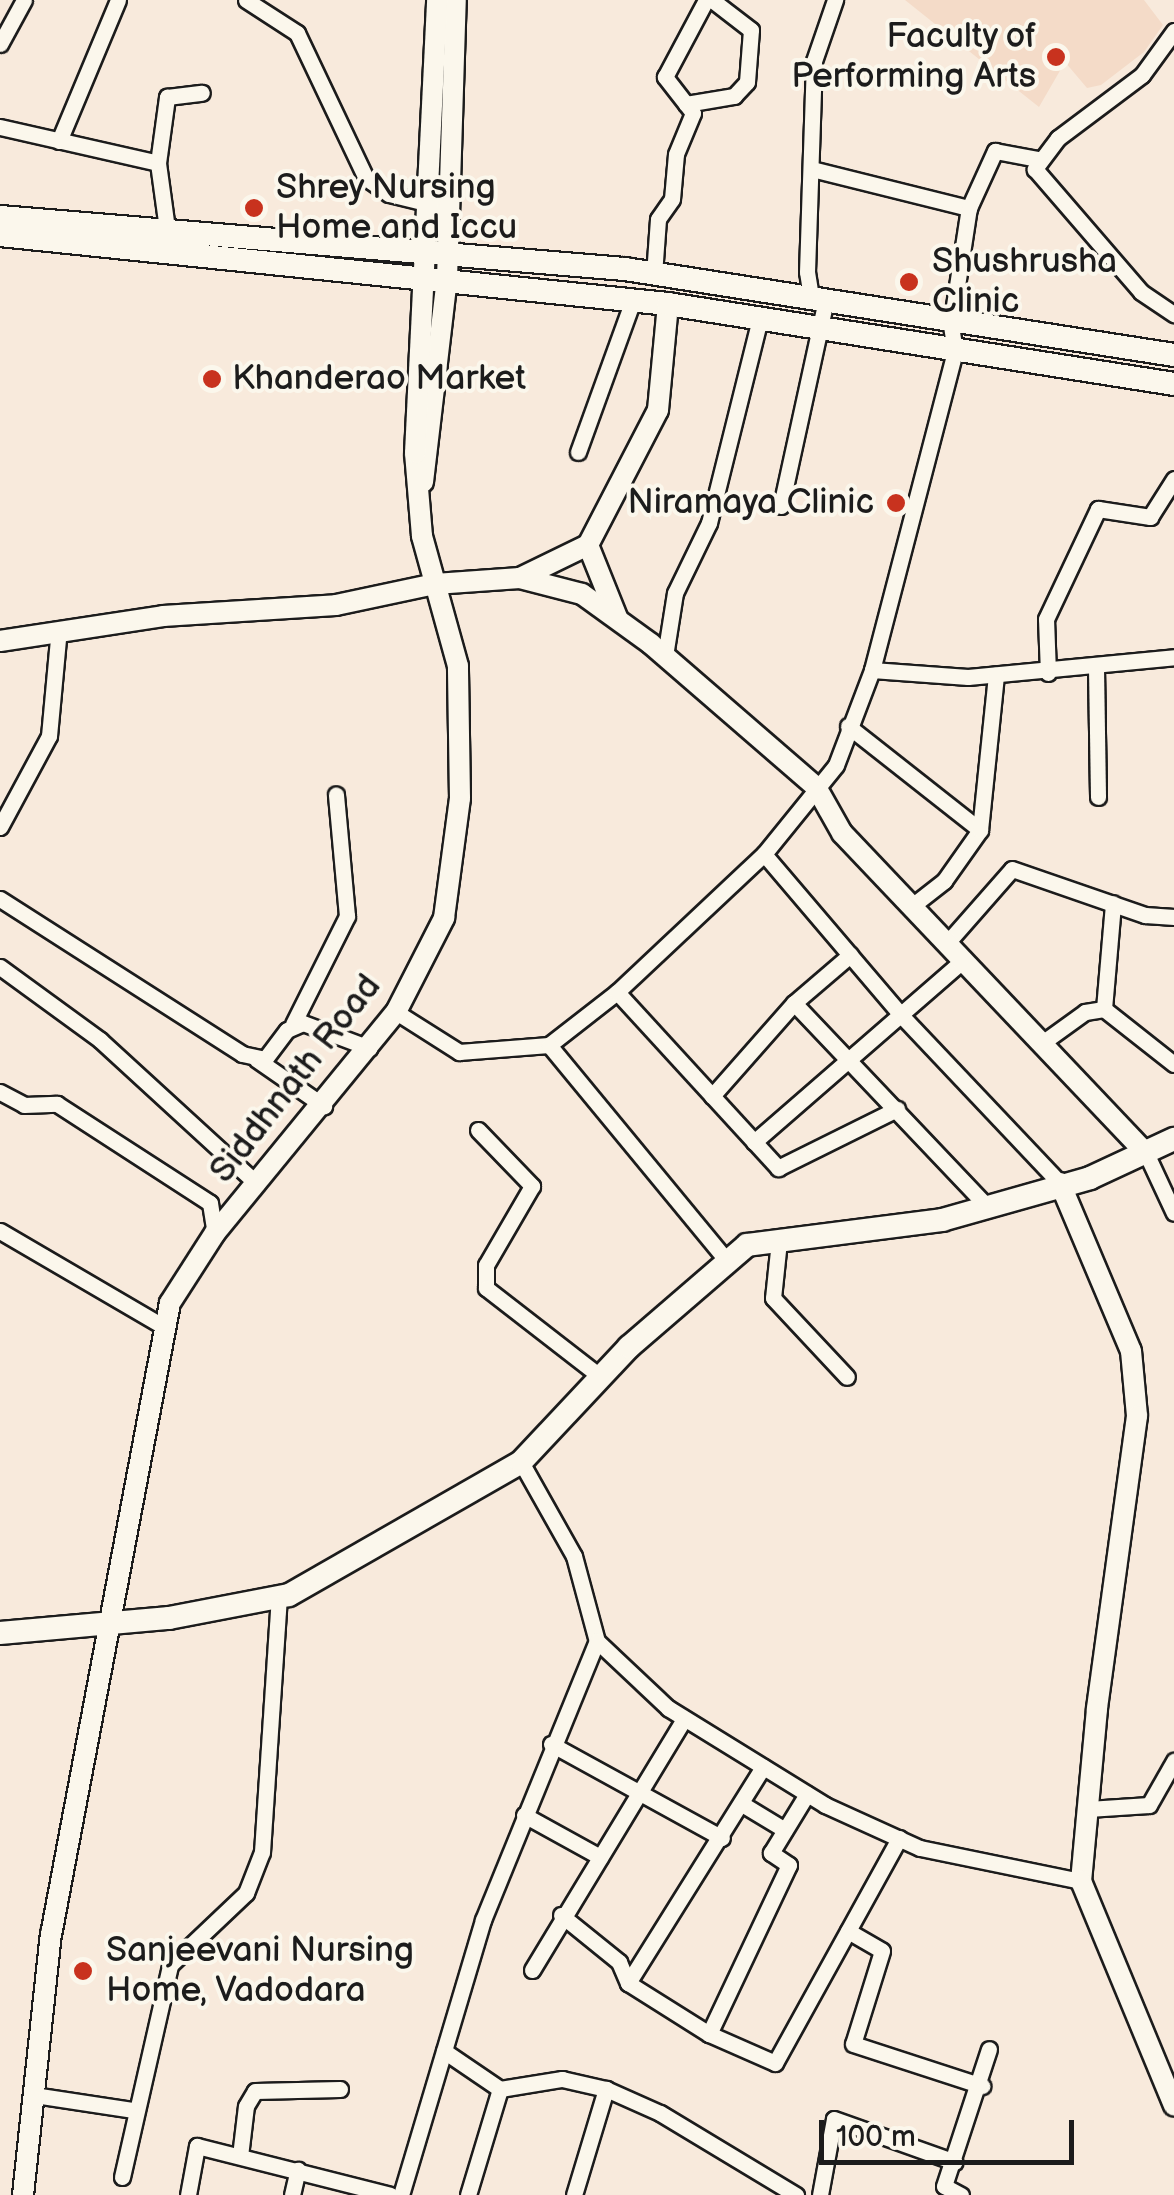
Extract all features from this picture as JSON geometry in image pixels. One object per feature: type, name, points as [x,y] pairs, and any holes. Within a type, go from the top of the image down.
[{"type":"main road","points":[[0,216],[436,278],[675,305],[1174,384]]},
{"type":"main road","points":[[0,236],[438,252],[688,278],[1174,355]]},
{"type":"main road","points":[[633,300],[645,273]]},
{"type":"main road","points":[[675,305],[688,278]]},
{"type":"main road","points":[[0,1633],[169,1618],[278,1597],[522,1462],[602,1378],[746,1245],[942,1220],[1146,1153],[1174,1139]]},
{"type":"street","points":[[0,44],[24,0]]},
{"type":"street","points":[[59,140],[118,0]]},
{"type":"street","points":[[246,0],[298,33],[366,178],[389,194],[438,206]]},
{"type":"street","points":[[437,0],[438,206]]},
{"type":"street","points":[[438,206],[456,0]]},
{"type":"street","points":[[645,273],[658,219],[672,199],[676,154],[693,113],[686,104],[665,77],[709,0],[752,30],[747,82],[734,96],[686,104]]},
{"type":"street","points":[[781,506],[824,331],[812,168],[814,61],[835,0]]},
{"type":"street","points":[[1174,30],[1142,75],[1038,159],[1035,169],[1079,225],[1141,292],[1174,314]]},
{"type":"street","points":[[168,241],[158,164],[167,97],[202,93]]},
{"type":"street","points":[[0,127],[158,164]]},
{"type":"street","points":[[396,1012],[459,1052],[549,1044],[617,992],[764,854],[836,765],[872,670],[956,351],[952,318],[969,208],[995,151],[1038,159]]},
{"type":"street","points":[[812,168],[969,208]]},
{"type":"street","name":"Siddhnath Road","points":[[23,2195],[50,1935],[112,1625],[170,1302],[215,1233],[324,1106],[396,1012],[444,918],[460,798],[458,666],[422,536],[420,494],[431,451],[438,206]]},
{"type":"street","points":[[578,452],[633,300]]},
{"type":"street","points":[[520,578],[588,545],[658,410],[675,305]]},
{"type":"street","points":[[665,656],[675,592],[709,522],[760,319]]},
{"type":"street","points":[[1048,673],[1046,619],[1098,509],[1150,517],[1174,480]]},
{"type":"street","points":[[588,545],[620,622]]},
{"type":"street","points":[[0,641],[59,629],[336,605],[435,584],[520,578],[582,594],[665,656],[816,786],[842,833],[1146,1153],[1174,1213]]},
{"type":"street","points":[[0,827],[49,736],[59,629]]},
{"type":"street","points":[[872,670],[996,676],[1174,657]]},
{"type":"street","points":[[1096,668],[1098,797]]},
{"type":"street","points":[[912,906],[944,881],[980,830],[996,676]]},
{"type":"street","points":[[848,726],[980,830]]},
{"type":"street","points":[[256,1059],[271,1054],[294,1024],[347,916],[336,794]]},
{"type":"street","points":[[764,854],[900,1014],[1060,1183],[1131,1351],[1137,1416],[1082,1881],[1174,2106]]},
{"type":"street","points":[[947,944],[1012,869],[1112,903],[1172,912]]},
{"type":"street","points":[[0,899],[324,1106]]},
{"type":"street","points":[[1104,1009],[1112,903]]},
{"type":"street","points":[[712,1096],[794,1003],[850,956]]},
{"type":"street","points":[[754,1142],[963,960]]},
{"type":"street","points":[[0,966],[100,1040],[257,1184]]},
{"type":"street","points":[[617,992],[778,1168],[897,1109]]},
{"type":"street","points":[[794,1003],[844,1062],[897,1109],[984,1204]]},
{"type":"street","points":[[1042,1043],[1085,1012],[1104,1009],[1174,1064]]},
{"type":"street","points":[[294,1024],[369,1048]]},
{"type":"street","points":[[549,1044],[726,1260]]},
{"type":"street","points":[[0,1092],[24,1105],[57,1104],[195,1193],[210,1203],[215,1233]]},
{"type":"street","points":[[478,1130],[532,1186],[486,1264],[486,1288],[602,1378]]},
{"type":"street","points":[[0,1232],[166,1328]]},
{"type":"street","points":[[779,1241],[773,1298],[847,1377]]},
{"type":"street","points":[[522,1462],[574,1556],[596,1641],[684,1718],[807,1794],[899,1838],[1082,1881]]},
{"type":"street","points":[[122,2177],[134,2110],[170,1964],[246,1893],[262,1852],[278,1597]]},
{"type":"street","points":[[401,2195],[444,2051],[524,1815],[596,1641]]},
{"type":"street","points":[[532,1970],[560,1915],[684,1718]]},
{"type":"street","points":[[551,1744],[722,1838]]},
{"type":"street","points":[[1088,1809],[1149,1804],[1174,1761]]},
{"type":"street","points":[[628,1983],[722,1838],[762,1767]]},
{"type":"street","points":[[709,2034],[788,1865],[771,1853],[807,1794]]},
{"type":"street","points":[[742,1804],[785,1830]]},
{"type":"street","points":[[524,1815],[600,1857]]},
{"type":"street","points":[[560,1915],[620,1962],[628,1983],[709,2034],[775,2063],[899,1838]]},
{"type":"street","points":[[848,1930],[882,1950],[852,2044],[982,2086]]},
{"type":"street","points":[[961,2195],[942,2190],[956,2162],[982,2086],[989,2049]]},
{"type":"street","points":[[444,2051],[500,2089],[562,2079],[606,2089],[660,2113],[796,2195]]},
{"type":"street","points":[[240,2156],[246,2106],[255,2090],[340,2089]]},
{"type":"street","points":[[468,2195],[500,2089]]},
{"type":"street","points":[[578,2194],[606,2089]]},
{"type":"street","points":[[34,2095],[134,2110]]},
{"type":"street","points":[[820,2195],[834,2120],[956,2162]]},
{"type":"street","points":[[188,2195],[197,2146],[390,2195]]},
{"type":"street","points":[[292,2195],[298,2170]]},
{"type":"shaded area","name":"Faculty of Performing Arts","points":[[905,0],[1144,0],[1163,25],[1144,52],[1101,85],[1087,88],[1065,62],[1039,107]]},
{"type":"place","name":"Faculty of Performing Arts","points":[[1056,57]]},
{"type":"place","name":"Shrey Nursing Home and Iccu","points":[[254,208]]},
{"type":"place","name":"Shushrusha Clinic","points":[[909,282]]},
{"type":"place","name":"Khanderao Market","points":[[212,379]]},
{"type":"place","name":"Niramaya Clinic","points":[[896,503]]},
{"type":"place","name":"Sanjeevani Nursing Home, Vadodara","points":[[83,1971]]}]
